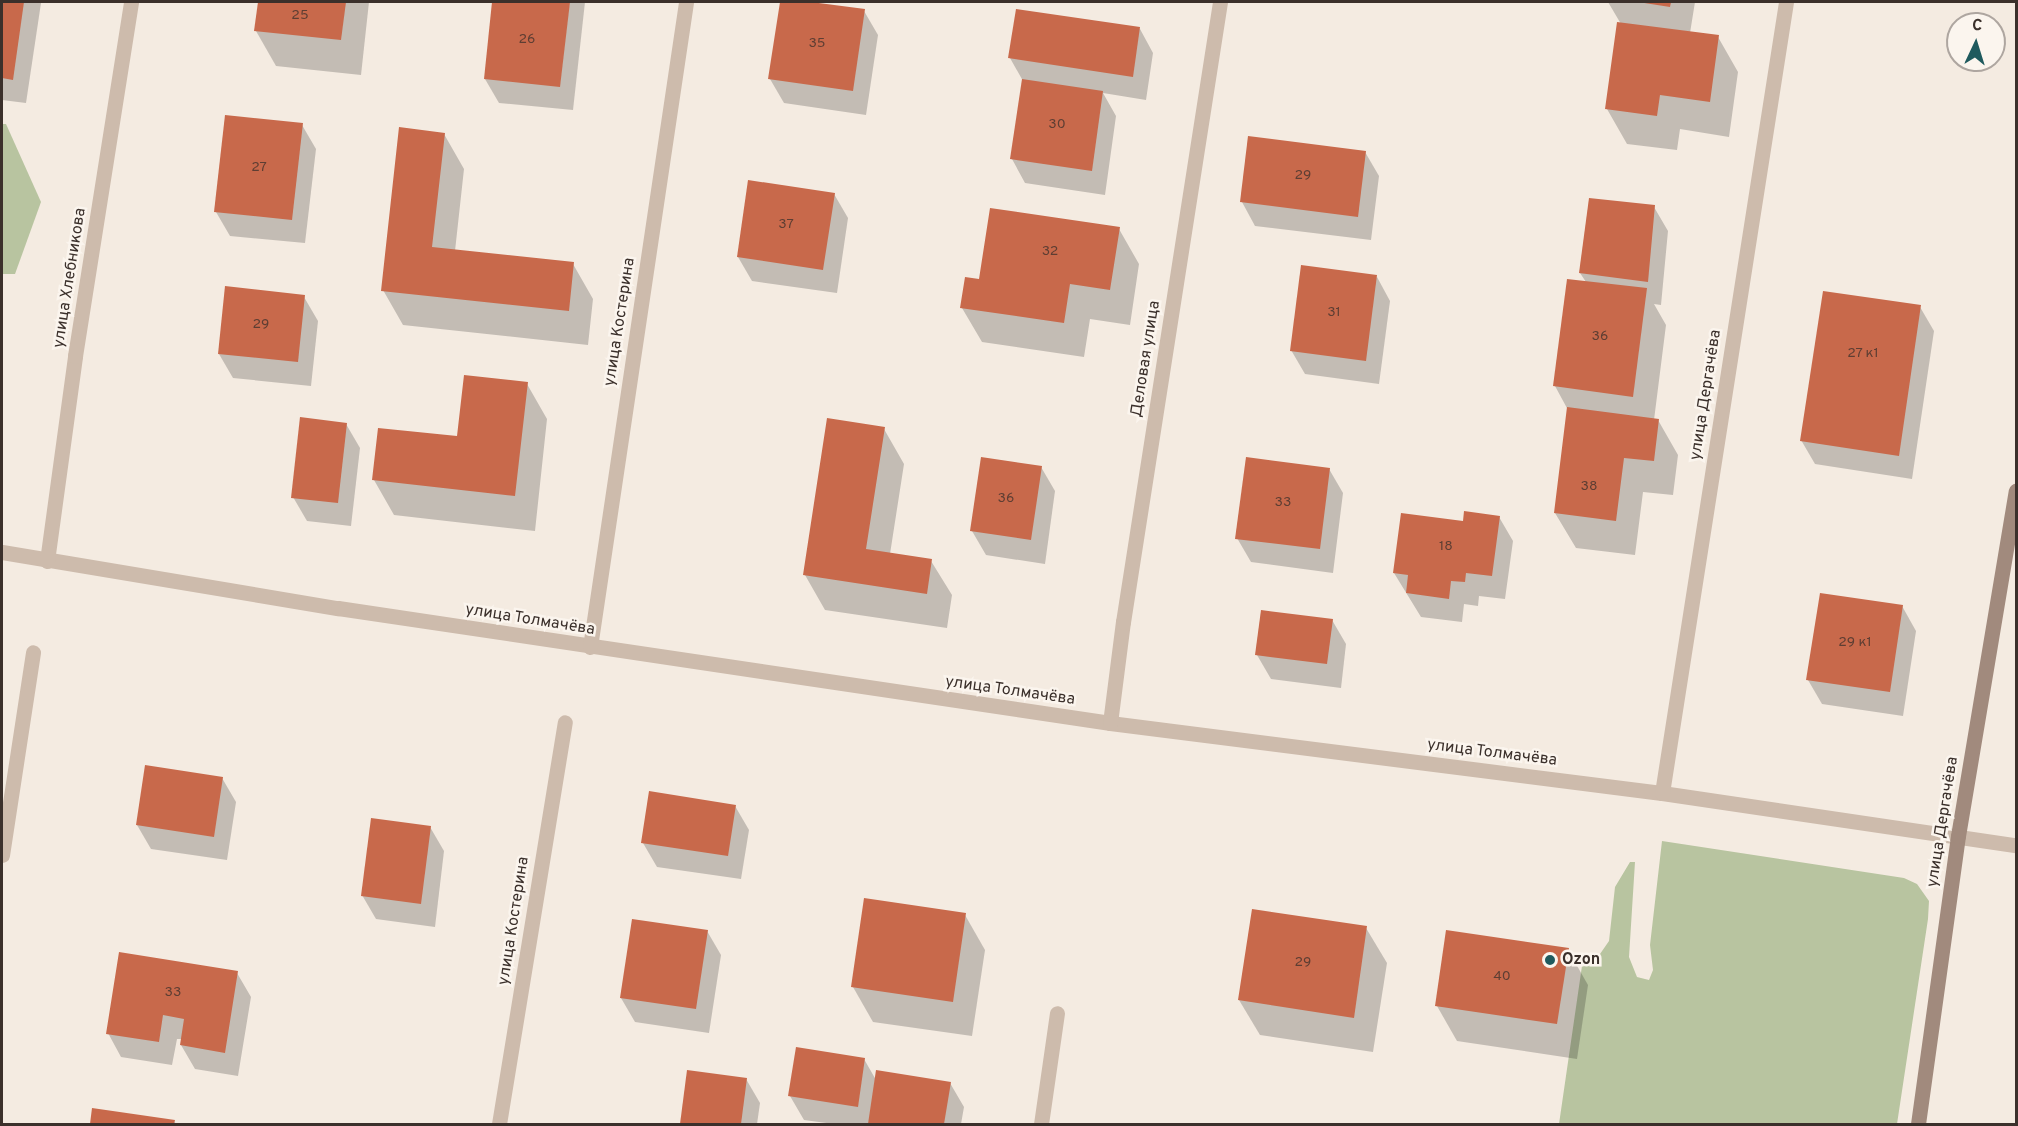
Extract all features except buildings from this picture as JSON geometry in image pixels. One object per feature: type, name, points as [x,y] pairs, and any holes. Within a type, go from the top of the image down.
[{"type":"street","name":"улица Хлебникова","points":[[47,561],[75,356],[131,2]]},
{"type":"street","name":"улица Костерина","points":[[590,647],[686,2]]},
{"type":"street","name":"Деловая улица","points":[[1110,723],[1123,622],[1220,2]]},
{"type":"street","name":"улица Дергачёва","points":[[1662,793],[1786,2]]},
{"type":"street","name":"улица Дергачёва","points":[[1918,1125],[1958,836],[2016,491]]},
{"type":"street","name":"улица Толмачёва","points":[[2,552],[590,647],[1110,723],[1662,793],[2016,845]]},
{"type":"street","points":[[2,855],[33,652]]},
{"type":"street","name":"улица Костерина","points":[[499,1125],[565,722]]},
{"type":"street","points":[[1041,1125],[1057,1013]]},
{"type":"green space","points":[[2,124],[6,124],[41,202],[15,274],[2,274]]},
{"type":"green space","points":[[1662,841],[1904,878],[1917,884],[1929,901],[1928,919],[1897,1124],[1559,1124],[1583,959],[1600,954],[1609,941],[1615,887],[1630,862],[1635,862],[1629,957],[1637,977],[1649,980],[1653,970],[1650,945]]},
{"type":"place","name":"Ozon","points":[[1550,960]]}]
